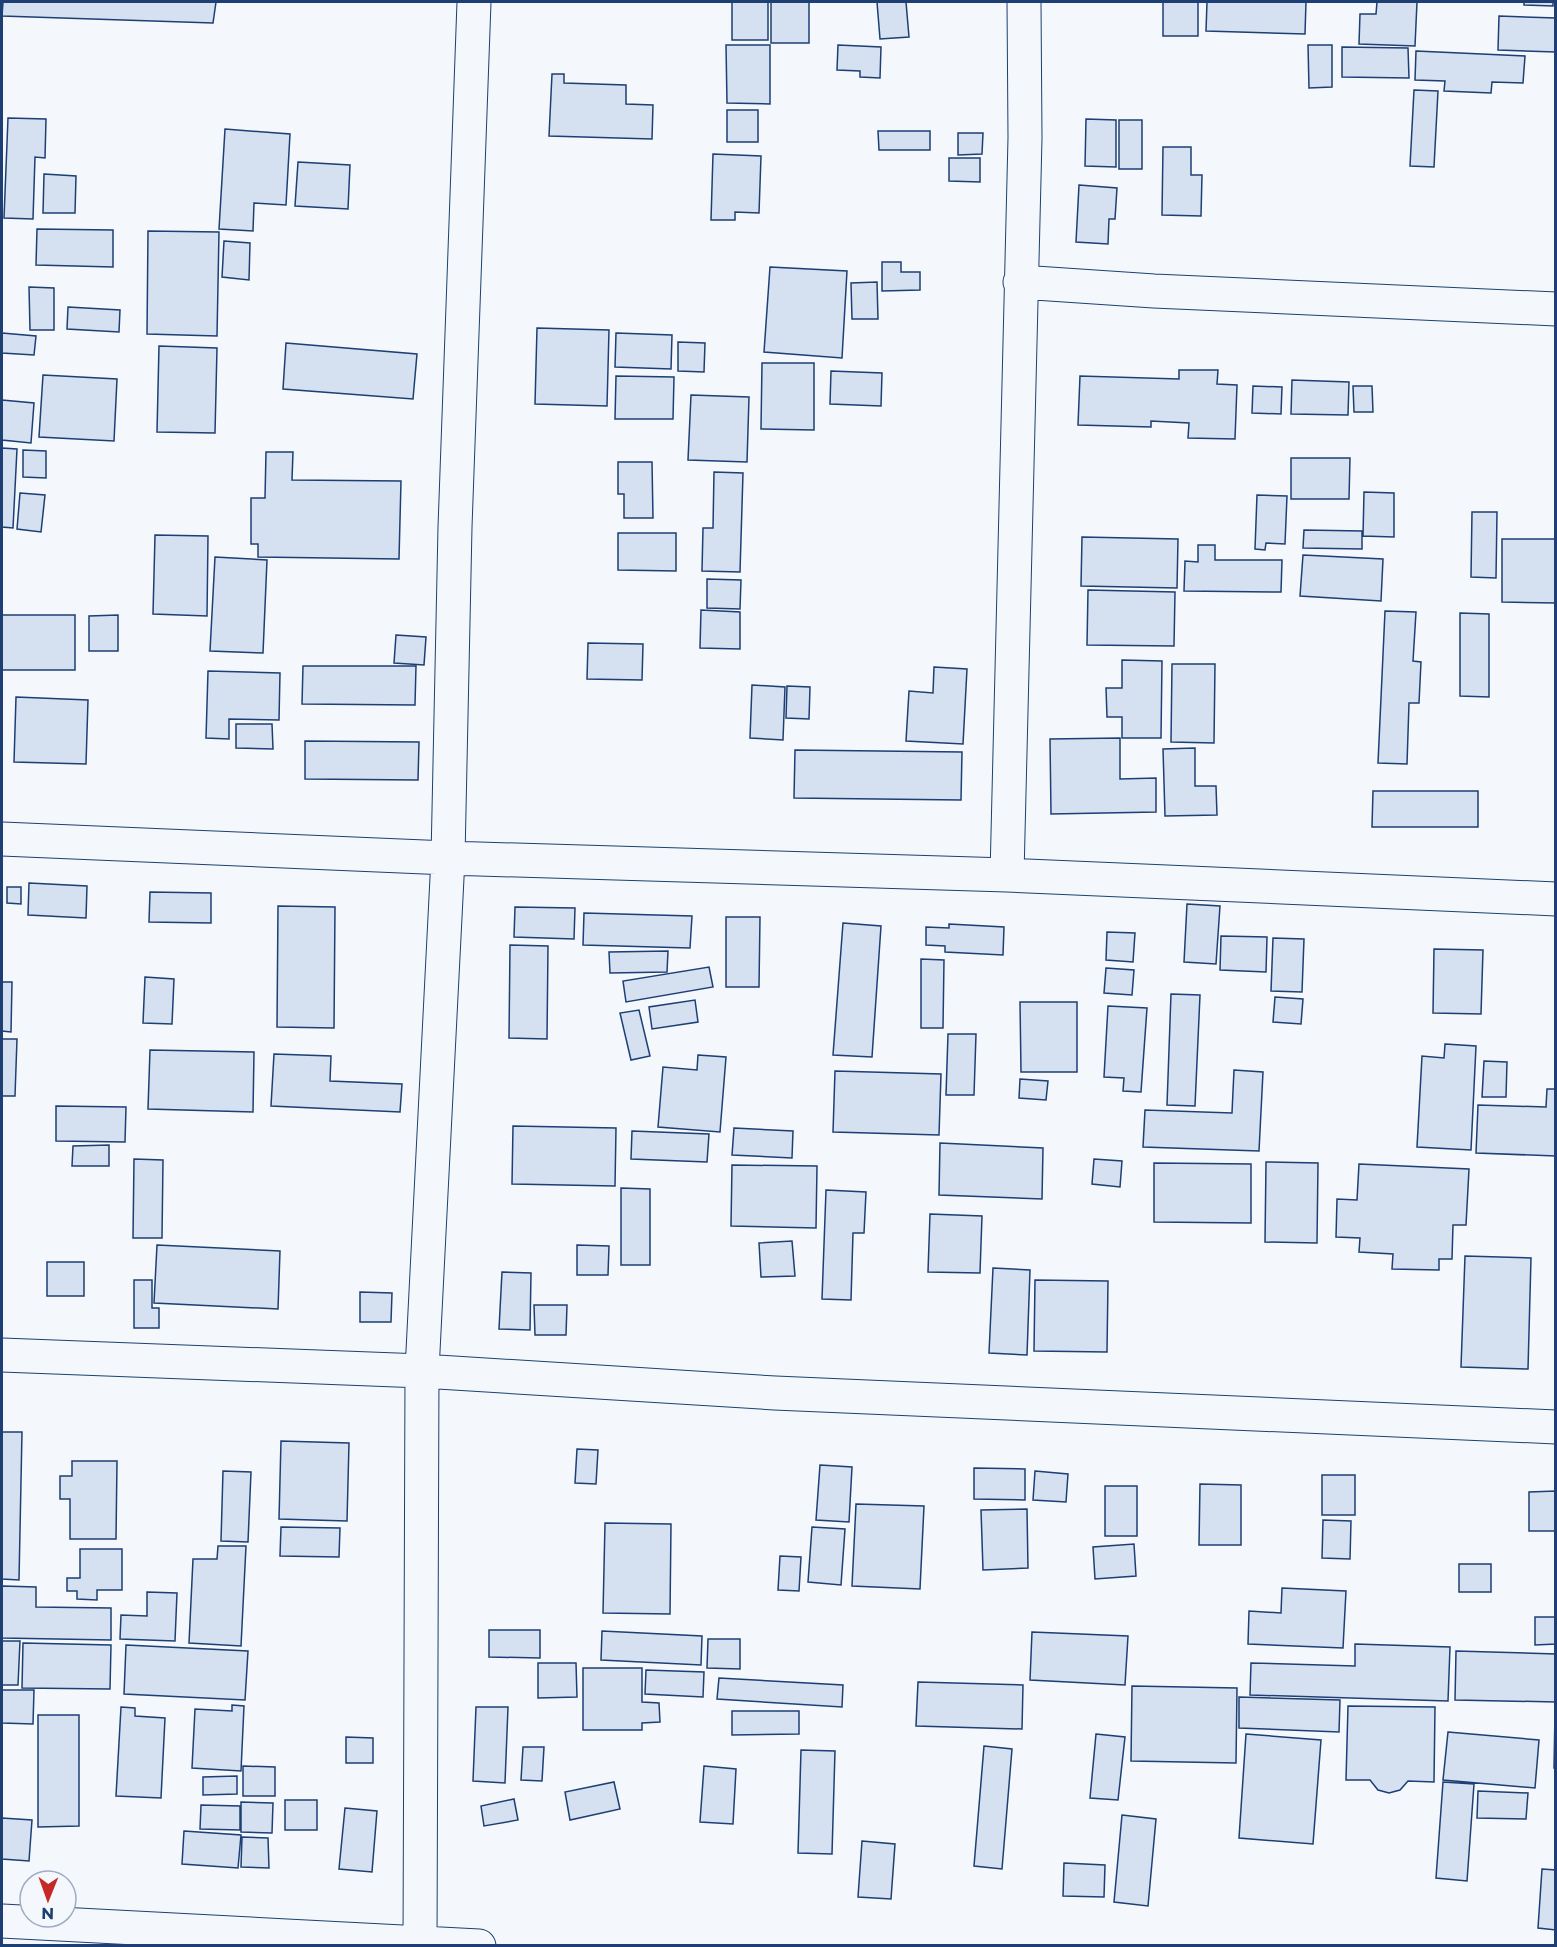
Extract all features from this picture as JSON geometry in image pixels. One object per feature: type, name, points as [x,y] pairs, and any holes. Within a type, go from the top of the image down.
[{"type":"street","points":[[419,1943],[422,1371],[448,858],[455,527],[474,2]]},
{"type":"street","points":[[1007,875],[1025,138],[1024,2]]},
{"type":"street","points":[[1020,282],[1154,291],[1556,309]]},
{"type":"street","points":[[2,839],[448,858],[1007,875],[1556,899]]},
{"type":"street","points":[[2,1355],[422,1371],[787,1394],[1556,1427]]},
{"type":"street","points":[[2,1921],[479,1946]]},
{"type":"building","points":[[3,2],[216,2],[213,23],[2,16]]},
{"type":"building","points":[[732,2],[768,2],[768,40],[732,40]]},
{"type":"building","points":[[771,2],[809,2],[809,43],[771,43]]},
{"type":"building","points":[[877,2],[906,2],[909,37],[880,39]]},
{"type":"building","points":[[1163,2],[1198,2],[1198,36],[1163,36]]},
{"type":"building","points":[[1207,2],[1306,2],[1305,34],[1206,31]]},
{"type":"building","points":[[1377,2],[1417,2],[1415,46],[1359,44],[1360,14],[1376,14]]},
{"type":"building","points":[[1524,2],[1553,2],[1553,6],[1524,5]]},
{"type":"building","points":[[1499,16],[1556,18],[1556,52],[1498,50]]},
{"type":"building","points":[[726,45],[770,45],[770,104],[727,103]]},
{"type":"building","points":[[838,45],[881,47],[880,78],[860,77],[860,71],[837,70]]},
{"type":"building","points":[[1308,45],[1332,45],[1332,87],[1309,88]]},
{"type":"building","points":[[1342,47],[1408,48],[1409,78],[1342,77]]},
{"type":"building","points":[[1416,51],[1525,56],[1523,83],[1492,82],[1491,93],[1444,91],[1445,81],[1415,80]]},
{"type":"building","points":[[552,74],[564,74],[564,83],[626,85],[626,104],[653,105],[652,139],[549,136]]},
{"type":"building","points":[[1414,90],[1438,91],[1434,167],[1410,166]]},
{"type":"building","points":[[727,110],[758,110],[758,142],[727,142]]},
{"type":"building","points":[[8,118],[46,119],[45,158],[35,157],[33,219],[4,218]]},
{"type":"building","points":[[1086,119],[1116,120],[1116,167],[1085,166]]},
{"type":"building","points":[[1119,120],[1142,120],[1142,169],[1119,169]]},
{"type":"building","points":[[225,129],[290,134],[286,205],[254,203],[253,231],[219,229]]},
{"type":"building","points":[[878,131],[930,131],[930,150],[879,150]]},
{"type":"building","points":[[958,133],[983,133],[982,154],[958,155]]},
{"type":"building","points":[[1163,147],[1191,147],[1191,175],[1202,175],[1201,216],[1162,215]]},
{"type":"building","points":[[713,154],[761,156],[759,213],[735,212],[735,220],[711,220]]},
{"type":"building","points":[[949,158],[980,158],[980,182],[949,181]]},
{"type":"building","points":[[298,162],[350,165],[348,209],[295,206]]},
{"type":"building","points":[[44,174],[76,176],[75,213],[43,213]]},
{"type":"building","points":[[1079,185],[1117,188],[1115,219],[1109,219],[1108,244],[1076,242]]},
{"type":"building","points":[[37,229],[113,230],[113,267],[36,265]]},
{"type":"building","points":[[148,231],[219,232],[217,336],[147,334]]},
{"type":"building","points":[[224,241],[250,243],[249,280],[222,277]]},
{"type":"building","points":[[882,262],[901,262],[901,272],[920,272],[920,290],[882,291]]},
{"type":"building","points":[[770,267],[847,271],[842,358],[764,352]]},
{"type":"building","points":[[877,282],[878,319],[852,319],[851,283]]},
{"type":"building","points":[[29,287],[54,288],[54,330],[30,330]]},
{"type":"building","points":[[68,307],[120,310],[119,332],[67,329]]},
{"type":"building","points":[[537,328],[609,330],[607,406],[535,404]]},
{"type":"building","points":[[2,333],[36,336],[34,355],[2,353]]},
{"type":"building","points":[[616,333],[672,335],[671,369],[615,367]]},
{"type":"building","points":[[678,342],[705,343],[704,372],[678,371]]},
{"type":"building","points":[[286,343],[417,354],[413,399],[283,389]]},
{"type":"building","points":[[159,346],[217,348],[215,433],[157,432]]},
{"type":"building","points":[[762,363],[814,363],[814,430],[761,429]]},
{"type":"building","points":[[1179,370],[1218,370],[1217,384],[1237,385],[1235,439],[1188,438],[1189,423],[1151,421],[1151,427],[1078,425],[1080,376],[1179,379]]},
{"type":"building","points":[[831,371],[882,373],[881,406],[830,404]]},
{"type":"building","points":[[43,375],[117,379],[114,441],[39,437]]},
{"type":"building","points":[[616,376],[674,377],[673,419],[615,419]]},
{"type":"building","points":[[1292,380],[1349,382],[1348,415],[1291,414]]},
{"type":"building","points":[[1253,386],[1282,387],[1281,414],[1252,413]]},
{"type":"building","points":[[1353,386],[1372,386],[1373,412],[1354,412]]},
{"type":"building","points":[[691,395],[749,397],[747,462],[688,460]]},
{"type":"building","points":[[2,400],[34,403],[31,443],[2,440]]},
{"type":"building","points":[[2,448],[17,449],[13,528],[2,527]]},
{"type":"building","points":[[23,450],[46,451],[46,478],[23,477]]},
{"type":"building","points":[[266,452],[293,452],[292,480],[401,481],[399,559],[258,557],[258,544],[251,544],[251,498],[265,498]]},
{"type":"building","points":[[1291,458],[1350,458],[1349,499],[1291,499]]},
{"type":"building","points":[[618,462],[652,462],[653,518],[624,518],[624,494],[618,494]]},
{"type":"building","points":[[714,472],[743,473],[740,572],[702,571],[703,528],[713,528]]},
{"type":"building","points":[[1364,492],[1394,493],[1394,537],[1363,536]]},
{"type":"building","points":[[20,493],[45,495],[41,532],[17,529]]},
{"type":"building","points":[[1257,495],[1287,496],[1285,544],[1266,543],[1265,550],[1255,549]]},
{"type":"building","points":[[1472,512],[1497,512],[1496,578],[1471,577]]},
{"type":"building","points":[[1304,530],[1362,531],[1362,549],[1303,548]]},
{"type":"building","points":[[618,533],[676,533],[676,571],[618,570]]},
{"type":"building","points":[[155,535],[208,536],[207,616],[153,614]]},
{"type":"building","points":[[1082,537],[1178,539],[1177,588],[1081,586]]},
{"type":"building","points":[[1502,539],[1556,539],[1556,603],[1502,602]]},
{"type":"building","points":[[1198,545],[1215,545],[1215,560],[1282,560],[1281,592],[1184,591],[1185,561],[1198,562]]},
{"type":"building","points":[[1303,555],[1383,559],[1381,601],[1300,596]]},
{"type":"building","points":[[215,557],[267,560],[263,653],[210,651]]},
{"type":"building","points":[[707,579],[741,580],[740,609],[707,608]]},
{"type":"building","points":[[1088,590],[1175,592],[1174,646],[1087,645]]},
{"type":"building","points":[[701,610],[740,612],[740,649],[700,648]]},
{"type":"building","points":[[1385,611],[1416,612],[1413,661],[1421,662],[1419,703],[1409,703],[1407,764],[1378,763]]},
{"type":"building","points":[[1460,613],[1489,614],[1489,697],[1460,696]]},
{"type":"building","points":[[2,615],[75,615],[75,670],[2,670]]},
{"type":"building","points":[[118,615],[118,651],[89,651],[89,616]]},
{"type":"building","points":[[396,635],[426,637],[424,665],[394,663]]},
{"type":"building","points":[[588,643],[643,644],[642,680],[587,679]]},
{"type":"building","points":[[1122,660],[1162,661],[1161,738],[1122,738],[1122,717],[1107,717],[1106,688],[1122,688]]},
{"type":"building","points":[[1172,664],[1215,664],[1214,743],[1171,742]]},
{"type":"building","points":[[303,666],[416,666],[415,705],[302,704]]},
{"type":"building","points":[[934,667],[967,669],[963,744],[906,741],[909,691],[933,693]]},
{"type":"building","points":[[208,671],[280,673],[279,720],[229,719],[229,739],[206,738]]},
{"type":"building","points":[[752,685],[785,687],[783,740],[750,738]]},
{"type":"building","points":[[787,686],[810,687],[809,719],[786,718]]},
{"type":"building","points":[[16,697],[88,700],[86,764],[14,762]]},
{"type":"building","points":[[236,724],[272,724],[273,749],[236,748]]},
{"type":"building","points":[[1120,738],[1120,779],[1156,778],[1156,812],[1051,814],[1050,739]]},
{"type":"building","points":[[305,741],[419,742],[418,780],[305,779]]},
{"type":"building","points":[[1195,748],[1195,786],[1216,786],[1217,815],[1165,816],[1163,749]]},
{"type":"building","points":[[795,750],[962,752],[961,800],[794,798]]},
{"type":"building","points":[[1373,791],[1478,791],[1478,827],[1372,827]]},
{"type":"building","points":[[29,883],[87,886],[86,918],[28,915]]},
{"type":"building","points":[[7,887],[21,887],[21,904],[7,903]]},
{"type":"building","points":[[150,892],[211,893],[211,923],[149,922]]},
{"type":"building","points":[[1187,904],[1220,906],[1216,964],[1184,962]]},
{"type":"building","points":[[278,906],[335,907],[334,1028],[277,1027]]},
{"type":"building","points":[[515,907],[575,908],[574,939],[514,937]]},
{"type":"building","points":[[584,913],[692,916],[690,948],[583,945]]},
{"type":"building","points":[[726,917],[760,917],[759,987],[726,987]]},
{"type":"building","points":[[843,923],[881,926],[872,1057],[833,1055]]},
{"type":"building","points":[[949,924],[1004,927],[1003,955],[945,952],[945,946],[926,945],[926,927],[949,928]]},
{"type":"building","points":[[1107,932],[1135,933],[1133,962],[1106,960]]},
{"type":"building","points":[[1221,936],[1267,937],[1266,972],[1220,970]]},
{"type":"building","points":[[1273,938],[1304,939],[1302,992],[1271,991]]},
{"type":"building","points":[[510,945],[548,946],[547,1039],[509,1038]]},
{"type":"building","points":[[1434,949],[1483,950],[1481,1014],[1433,1013]]},
{"type":"building","points":[[668,951],[667,972],[610,973],[609,952]]},
{"type":"building","points":[[921,959],[944,960],[943,1028],[921,1028]]},
{"type":"building","points":[[709,967],[713,987],[626,1002],[623,981]]},
{"type":"building","points":[[1106,968],[1134,970],[1132,995],[1104,993]]},
{"type":"building","points":[[145,977],[174,979],[172,1024],[143,1023]]},
{"type":"building","points":[[2,982],[12,982],[11,1032],[2,1031]]},
{"type":"building","points":[[1171,994],[1200,995],[1195,1106],[1167,1105]]},
{"type":"building","points":[[1275,997],[1303,999],[1301,1024],[1273,1022]]},
{"type":"building","points":[[695,1000],[698,1022],[652,1029],[649,1007]]},
{"type":"building","points":[[1020,1002],[1077,1002],[1077,1072],[1021,1072]]},
{"type":"building","points":[[1108,1006],[1147,1008],[1141,1092],[1123,1091],[1124,1078],[1104,1077]]},
{"type":"building","points":[[639,1010],[650,1056],[631,1060],[620,1013]]},
{"type":"building","points":[[948,1034],[976,1034],[974,1095],[946,1095]]},
{"type":"building","points":[[2,1039],[17,1039],[15,1096],[2,1096]]},
{"type":"building","points":[[1445,1044],[1476,1046],[1471,1150],[1417,1147],[1422,1056],[1444,1058]]},
{"type":"building","points":[[150,1050],[254,1052],[253,1112],[148,1109]]},
{"type":"building","points":[[274,1054],[331,1056],[330,1081],[402,1084],[400,1112],[271,1106]]},
{"type":"building","points":[[698,1055],[726,1057],[720,1132],[658,1127],[663,1067],[697,1070]]},
{"type":"building","points":[[1484,1061],[1507,1062],[1506,1097],[1482,1097]]},
{"type":"building","points":[[1234,1070],[1263,1072],[1259,1151],[1143,1147],[1145,1110],[1232,1113]]},
{"type":"building","points":[[835,1071],[941,1074],[939,1135],[833,1132]]},
{"type":"building","points":[[1020,1079],[1048,1081],[1046,1100],[1019,1098]]},
{"type":"building","points":[[1547,1089],[1556,1089],[1556,1156],[1476,1153],[1478,1105],[1546,1107]]},
{"type":"building","points":[[56,1106],[126,1107],[125,1142],[56,1141]]},
{"type":"building","points":[[513,1126],[616,1128],[615,1186],[512,1184]]},
{"type":"building","points":[[734,1128],[793,1131],[792,1158],[732,1155]]},
{"type":"building","points":[[632,1131],[709,1134],[707,1162],[631,1159]]},
{"type":"building","points":[[940,1143],[1043,1148],[1042,1199],[939,1195]]},
{"type":"building","points":[[109,1145],[109,1166],[72,1166],[73,1146]]},
{"type":"building","points":[[134,1159],[163,1160],[162,1238],[133,1238]]},
{"type":"building","points":[[1094,1159],[1122,1161],[1120,1187],[1092,1184]]},
{"type":"building","points":[[1266,1162],[1318,1163],[1317,1243],[1265,1242]]},
{"type":"building","points":[[1154,1163],[1251,1164],[1251,1223],[1154,1222]]},
{"type":"building","points":[[1359,1164],[1469,1169],[1466,1225],[1453,1225],[1452,1259],[1439,1259],[1439,1270],[1392,1269],[1393,1254],[1359,1252],[1360,1238],[1336,1237],[1337,1199],[1357,1200]]},
{"type":"building","points":[[732,1165],[817,1166],[816,1228],[731,1226]]},
{"type":"building","points":[[621,1188],[650,1189],[650,1265],[621,1265]]},
{"type":"building","points":[[826,1190],[866,1192],[864,1233],[853,1233],[851,1300],[822,1299]]},
{"type":"building","points":[[930,1214],[982,1216],[980,1273],[928,1272]]},
{"type":"building","points":[[792,1241],[795,1276],[761,1277],[759,1243]]},
{"type":"building","points":[[157,1245],[280,1251],[278,1309],[154,1303]]},
{"type":"building","points":[[577,1245],[609,1246],[608,1275],[577,1275]]},
{"type":"building","points":[[1465,1256],[1531,1258],[1528,1369],[1461,1367]]},
{"type":"building","points":[[47,1262],[84,1262],[84,1296],[47,1296]]},
{"type":"building","points":[[993,1268],[1030,1270],[1027,1355],[989,1353]]},
{"type":"building","points":[[502,1272],[531,1273],[530,1330],[499,1329]]},
{"type":"building","points":[[134,1280],[152,1280],[152,1308],[159,1308],[159,1328],[134,1328]]},
{"type":"building","points":[[1035,1280],[1108,1281],[1107,1352],[1034,1351]]},
{"type":"building","points":[[360,1292],[392,1293],[391,1322],[360,1322]]},
{"type":"building","points":[[534,1305],[567,1305],[566,1335],[535,1335]]},
{"type":"building","points":[[2,1432],[22,1432],[19,1580],[2,1579]]},
{"type":"building","points":[[281,1441],[349,1443],[347,1521],[279,1519]]},
{"type":"building","points":[[577,1449],[598,1450],[596,1484],[575,1483]]},
{"type":"building","points":[[72,1461],[117,1461],[116,1539],[70,1539],[70,1499],[60,1499],[60,1476],[72,1476]]},
{"type":"building","points":[[820,1465],[852,1467],[849,1522],[816,1520]]},
{"type":"building","points":[[974,1468],[1025,1469],[1025,1500],[974,1499]]},
{"type":"building","points":[[223,1471],[251,1472],[248,1542],[221,1541]]},
{"type":"building","points":[[1035,1471],[1068,1474],[1066,1502],[1033,1500]]},
{"type":"building","points":[[1322,1475],[1355,1475],[1355,1515],[1322,1515]]},
{"type":"building","points":[[1200,1484],[1241,1485],[1241,1545],[1199,1545]]},
{"type":"building","points":[[1105,1486],[1137,1486],[1137,1536],[1105,1536]]},
{"type":"building","points":[[1556,1491],[1556,1531],[1529,1531],[1529,1492]]},
{"type":"building","points":[[856,1504],[924,1506],[920,1589],[852,1586]]},
{"type":"building","points":[[1027,1509],[1028,1568],[983,1570],[981,1510]]},
{"type":"building","points":[[1323,1520],[1351,1521],[1350,1559],[1322,1558]]},
{"type":"building","points":[[605,1523],[671,1524],[670,1614],[603,1613]]},
{"type":"building","points":[[281,1527],[340,1528],[339,1557],[280,1556]]},
{"type":"building","points":[[812,1527],[845,1529],[841,1585],[808,1582]]},
{"type":"building","points":[[1134,1544],[1136,1576],[1095,1579],[1093,1547]]},
{"type":"building","points":[[218,1546],[246,1546],[241,1646],[189,1643],[193,1559],[217,1559]]},
{"type":"building","points":[[80,1549],[122,1549],[122,1590],[97,1590],[97,1600],[77,1599],[77,1591],[67,1591],[67,1578],[80,1578]]},
{"type":"building","points":[[780,1556],[801,1557],[799,1591],[778,1590]]},
{"type":"building","points":[[1459,1564],[1491,1564],[1491,1592],[1459,1592]]},
{"type":"building","points":[[2,1586],[36,1587],[36,1607],[111,1608],[111,1640],[2,1638]]},
{"type":"building","points":[[1282,1588],[1346,1591],[1343,1648],[1248,1644],[1249,1611],[1281,1613]]},
{"type":"building","points":[[147,1592],[177,1593],[175,1641],[120,1639],[121,1615],[147,1616]]},
{"type":"building","points":[[1535,1617],[1556,1617],[1556,1644],[1535,1645]]},
{"type":"building","points":[[489,1630],[540,1630],[540,1658],[489,1657]]},
{"type":"building","points":[[602,1631],[702,1636],[701,1665],[601,1660]]},
{"type":"building","points":[[1032,1632],[1128,1636],[1125,1685],[1030,1680]]},
{"type":"building","points":[[708,1639],[740,1639],[740,1669],[707,1668]]},
{"type":"building","points":[[2,1641],[20,1641],[18,1685],[2,1685]]},
{"type":"building","points":[[23,1643],[111,1645],[110,1689],[22,1688]]},
{"type":"building","points":[[1355,1644],[1450,1647],[1448,1701],[1250,1695],[1251,1663],[1355,1666]]},
{"type":"building","points":[[126,1645],[248,1651],[245,1700],[124,1694]]},
{"type":"building","points":[[1456,1651],[1556,1654],[1556,1702],[1455,1700]]},
{"type":"building","points":[[538,1663],[576,1663],[577,1697],[538,1698]]},
{"type":"building","points":[[583,1668],[642,1668],[642,1702],[659,1703],[660,1722],[642,1723],[642,1730],[583,1730]]},
{"type":"building","points":[[646,1670],[704,1672],[703,1697],[645,1694]]},
{"type":"building","points":[[719,1678],[843,1685],[842,1707],[717,1699]]},
{"type":"building","points":[[918,1682],[1023,1685],[1022,1729],[916,1726]]},
{"type":"building","points":[[1132,1686],[1237,1688],[1236,1763],[1131,1761]]},
{"type":"building","points":[[2,1690],[34,1690],[33,1724],[2,1723]]},
{"type":"building","points":[[1239,1697],[1340,1700],[1339,1732],[1239,1728]]},
{"type":"building","points":[[232,1705],[244,1706],[241,1771],[192,1768],[195,1709],[232,1711]]},
{"type":"building","points":[[1348,1706],[1435,1707],[1434,1782],[1408,1781],[1400,1790],[1389,1793],[1378,1790],[1370,1780],[1346,1780]]},
{"type":"building","points":[[121,1707],[135,1708],[135,1716],[165,1718],[161,1798],[116,1796]]},
{"type":"building","points":[[476,1707],[508,1707],[505,1783],[473,1781]]},
{"type":"building","points":[[732,1711],[799,1711],[799,1734],[732,1735]]},
{"type":"building","points":[[1555,1713],[1556,1768],[1554,1768]]},
{"type":"building","points":[[38,1715],[79,1715],[79,1826],[38,1827]]},
{"type":"building","points":[[1448,1732],[1539,1740],[1535,1788],[1443,1780]]},
{"type":"building","points":[[1096,1734],[1125,1737],[1118,1800],[1090,1798]]},
{"type":"building","points":[[1246,1734],[1321,1740],[1313,1844],[1239,1838]]},
{"type":"building","points":[[346,1737],[373,1738],[373,1763],[346,1763]]},
{"type":"building","points":[[984,1746],[1012,1749],[1002,1869],[974,1866]]},
{"type":"building","points":[[523,1747],[544,1747],[542,1781],[521,1780]]},
{"type":"building","points":[[801,1750],[835,1751],[832,1854],[798,1853]]},
{"type":"building","points":[[243,1766],[275,1767],[275,1796],[243,1796]]},
{"type":"building","points":[[704,1766],[736,1769],[733,1824],[700,1822]]},
{"type":"building","points":[[237,1776],[237,1794],[203,1795],[203,1777]]},
{"type":"building","points":[[614,1782],[620,1809],[570,1820],[565,1792]]},
{"type":"building","points":[[1443,1782],[1474,1784],[1467,1881],[1436,1878]]},
{"type":"building","points":[[1478,1791],[1528,1793],[1526,1819],[1477,1818]]},
{"type":"building","points":[[514,1799],[518,1820],[484,1826],[481,1806]]},
{"type":"building","points":[[285,1800],[317,1800],[317,1830],[285,1830]]},
{"type":"building","points":[[241,1802],[273,1803],[272,1833],[241,1832]]},
{"type":"building","points":[[201,1805],[240,1806],[240,1830],[200,1829]]},
{"type":"building","points":[[345,1808],[377,1811],[372,1872],[339,1869]]},
{"type":"building","points":[[1122,1815],[1156,1819],[1148,1906],[1114,1902]]},
{"type":"building","points":[[2,1818],[32,1820],[29,1861],[2,1859]]},
{"type":"building","points":[[184,1831],[241,1835],[238,1868],[182,1864]]},
{"type":"building","points":[[242,1837],[268,1838],[269,1868],[241,1867]]},
{"type":"building","points":[[862,1841],[895,1844],[891,1899],[858,1897]]},
{"type":"building","points":[[1064,1863],[1105,1865],[1104,1897],[1063,1896]]},
{"type":"building","points":[[1542,1869],[1556,1870],[1556,1930],[1538,1928]]}]
